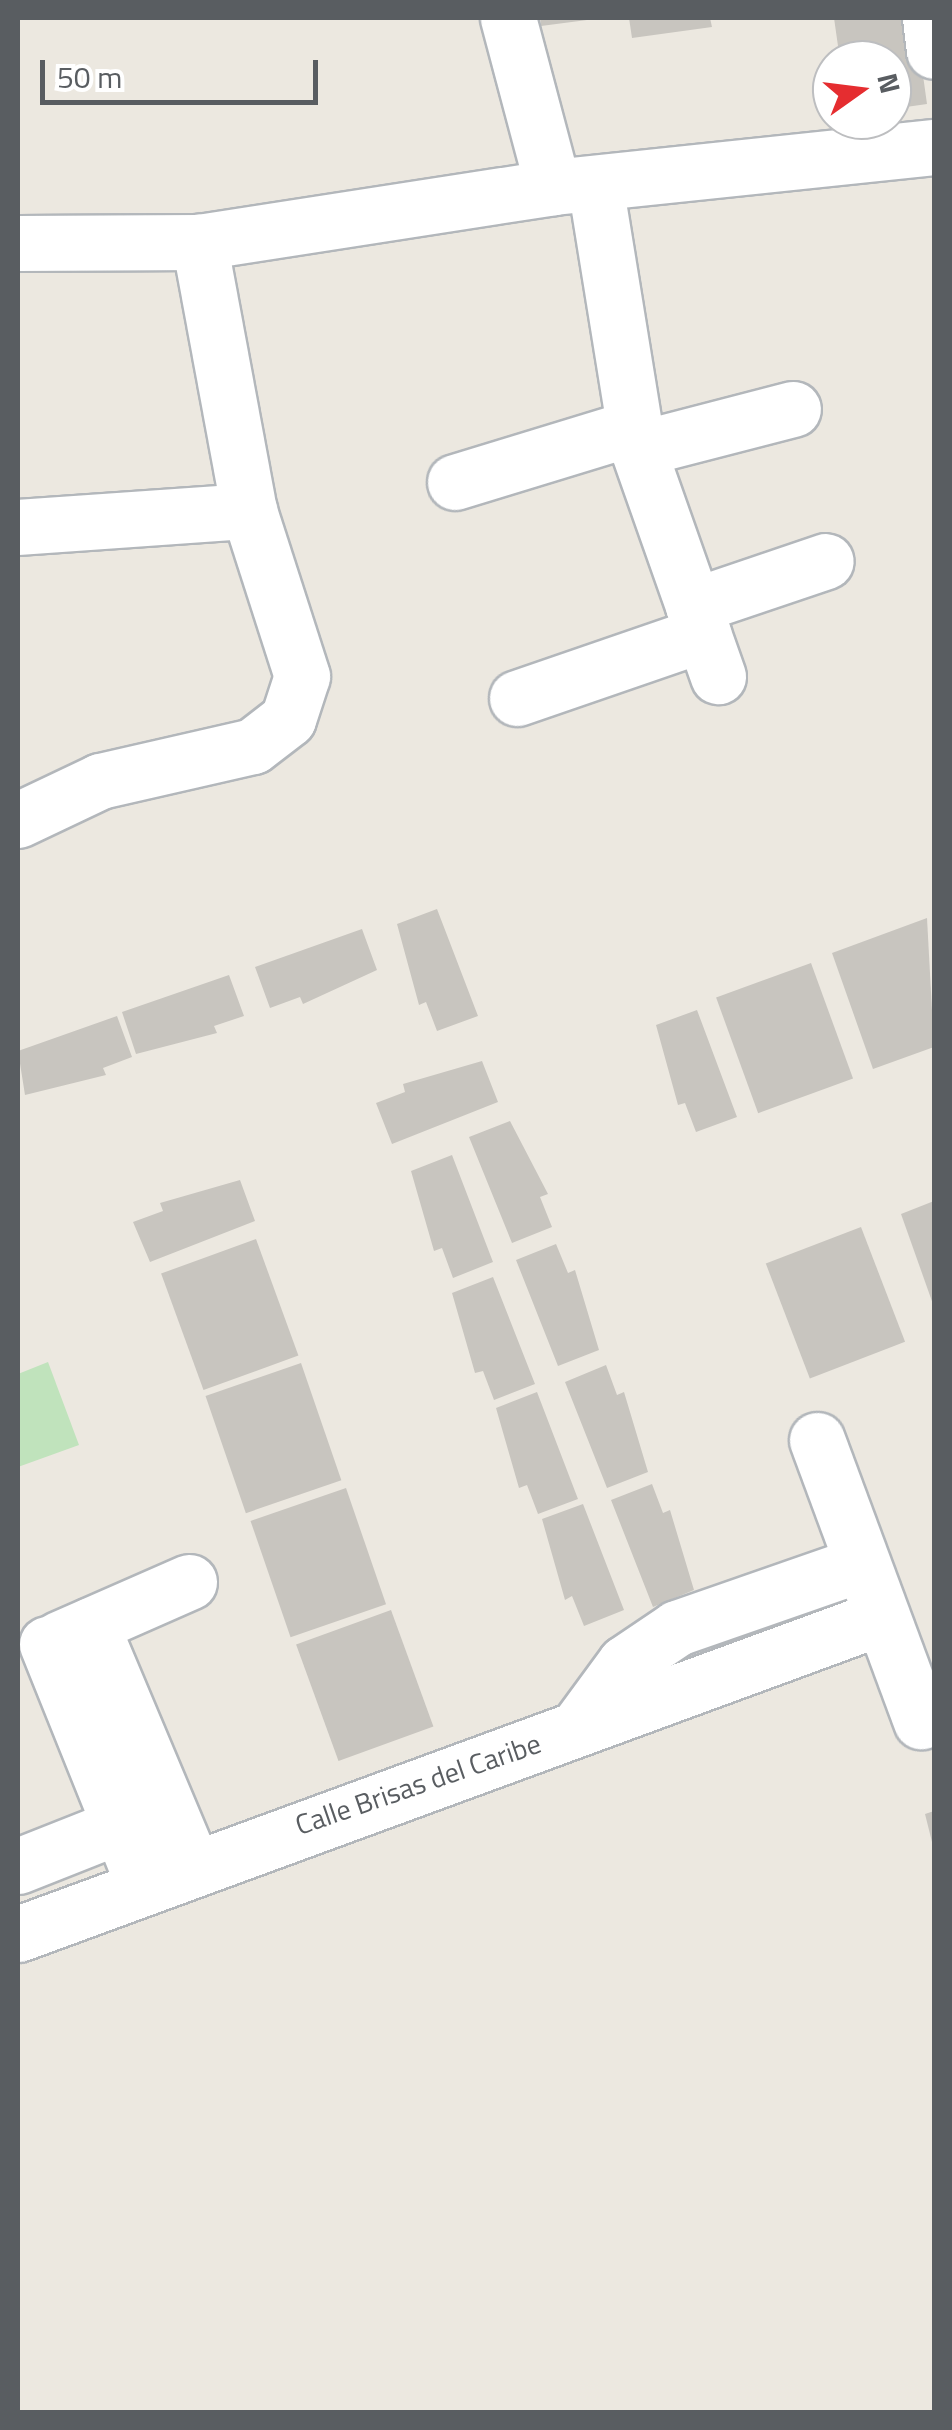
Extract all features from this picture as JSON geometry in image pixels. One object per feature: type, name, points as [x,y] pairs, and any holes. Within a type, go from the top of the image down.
[{"type":"street","points":[[508,18],[574,185],[636,438],[705,639]]},
{"type":"street","points":[[930,18],[934,51]]},
{"type":"street","points":[[18,244],[199,242],[574,185],[934,147]]},
{"type":"street","points":[[18,820],[100,782],[253,746],[288,719],[302,676],[249,511],[199,242]]},
{"type":"street","points":[[455,482],[636,438],[793,409]]},
{"type":"street","points":[[18,527],[249,511]]},
{"type":"street","points":[[516,698],[705,639],[826,561]]},
{"type":"street","points":[[817,1440],[858,1565],[921,1721]]},
{"type":"street","name":"Calle Brisas del Caribe","points":[[578,1727],[625,1663],[677,1628],[858,1565]]},
{"type":"street","points":[[168,1874],[144,1816],[52,1642],[190,1582]]},
{"type":"street","name":"Calle Brisas del Caribe","points":[[18,1934],[258,1840],[879,1618]]},
{"type":"street","points":[[18,1866],[144,1816]]},
{"type":"street","name":"Calle Brisas del Caribe","points":[[144,1816],[258,1840]]},
{"type":"green space","points":[[48,1362],[79,1445],[18,1467],[18,1374]]},
{"type":"building","points":[[540,18],[587,18],[587,20],[541,26]]},
{"type":"building","points":[[629,18],[710,18],[712,27],[632,38]]},
{"type":"building","points":[[834,18],[915,18],[927,104],[912,106],[912,40],[837,40]]},
{"type":"building","points":[[437,909],[478,1016],[437,1031],[426,1002],[419,1005],[397,924]]},
{"type":"building","points":[[927,918],[934,1047],[873,1069],[832,953]]},
{"type":"building","points":[[362,929],[377,970],[303,1004],[300,997],[270,1008],[255,967]]},
{"type":"building","points":[[811,963],[853,1079],[758,1113],[716,998]]},
{"type":"building","points":[[229,975],[244,1016],[214,1026],[217,1033],[136,1054],[122,1012]]},
{"type":"building","points":[[697,1010],[737,1117],[696,1132],[685,1103],[678,1105],[656,1025]]},
{"type":"building","points":[[117,1016],[132,1057],[103,1068],[106,1075],[25,1095],[18,1051]]},
{"type":"building","points":[[482,1061],[498,1102],[392,1144],[376,1103],[405,1092],[403,1084]]},
{"type":"building","points":[[510,1121],[548,1194],[540,1197],[552,1227],[512,1243],[469,1137]]},
{"type":"building","points":[[452,1155],[493,1262],[453,1278],[442,1248],[434,1251],[411,1171]]},
{"type":"building","points":[[240,1180],[255,1221],[150,1262],[133,1222],[163,1211],[160,1203]]},
{"type":"building","points":[[934,1201],[934,1307],[901,1214]]},
{"type":"building","points":[[861,1227],[905,1342],[810,1378],[766,1264]]},
{"type":"building","points":[[256,1239],[298,1356],[204,1390],[161,1274]]},
{"type":"building","points":[[556,1244],[568,1273],[575,1270],[599,1350],[558,1366],[516,1260]]},
{"type":"building","points":[[493,1277],[535,1384],[494,1400],[483,1371],[475,1373],[452,1293]]},
{"type":"building","points":[[301,1363],[341,1480],[246,1513],[206,1396]]},
{"type":"building","points":[[606,1365],[617,1395],[624,1392],[648,1472],[607,1488],[565,1382]]},
{"type":"building","points":[[537,1392],[578,1499],[538,1514],[527,1485],[519,1488],[496,1408]]},
{"type":"building","points":[[652,1484],[663,1513],[670,1510],[694,1590],[653,1607],[611,1500]]},
{"type":"building","points":[[346,1488],[386,1604],[291,1637],[251,1521]]},
{"type":"building","points":[[583,1504],[624,1610],[584,1626],[572,1596],[565,1600],[542,1519]]},
{"type":"building","points":[[391,1610],[433,1727],[339,1761],[296,1645]]},
{"type":"building","points":[[934,1811],[934,1846],[933,1846],[925,1814]]}]
